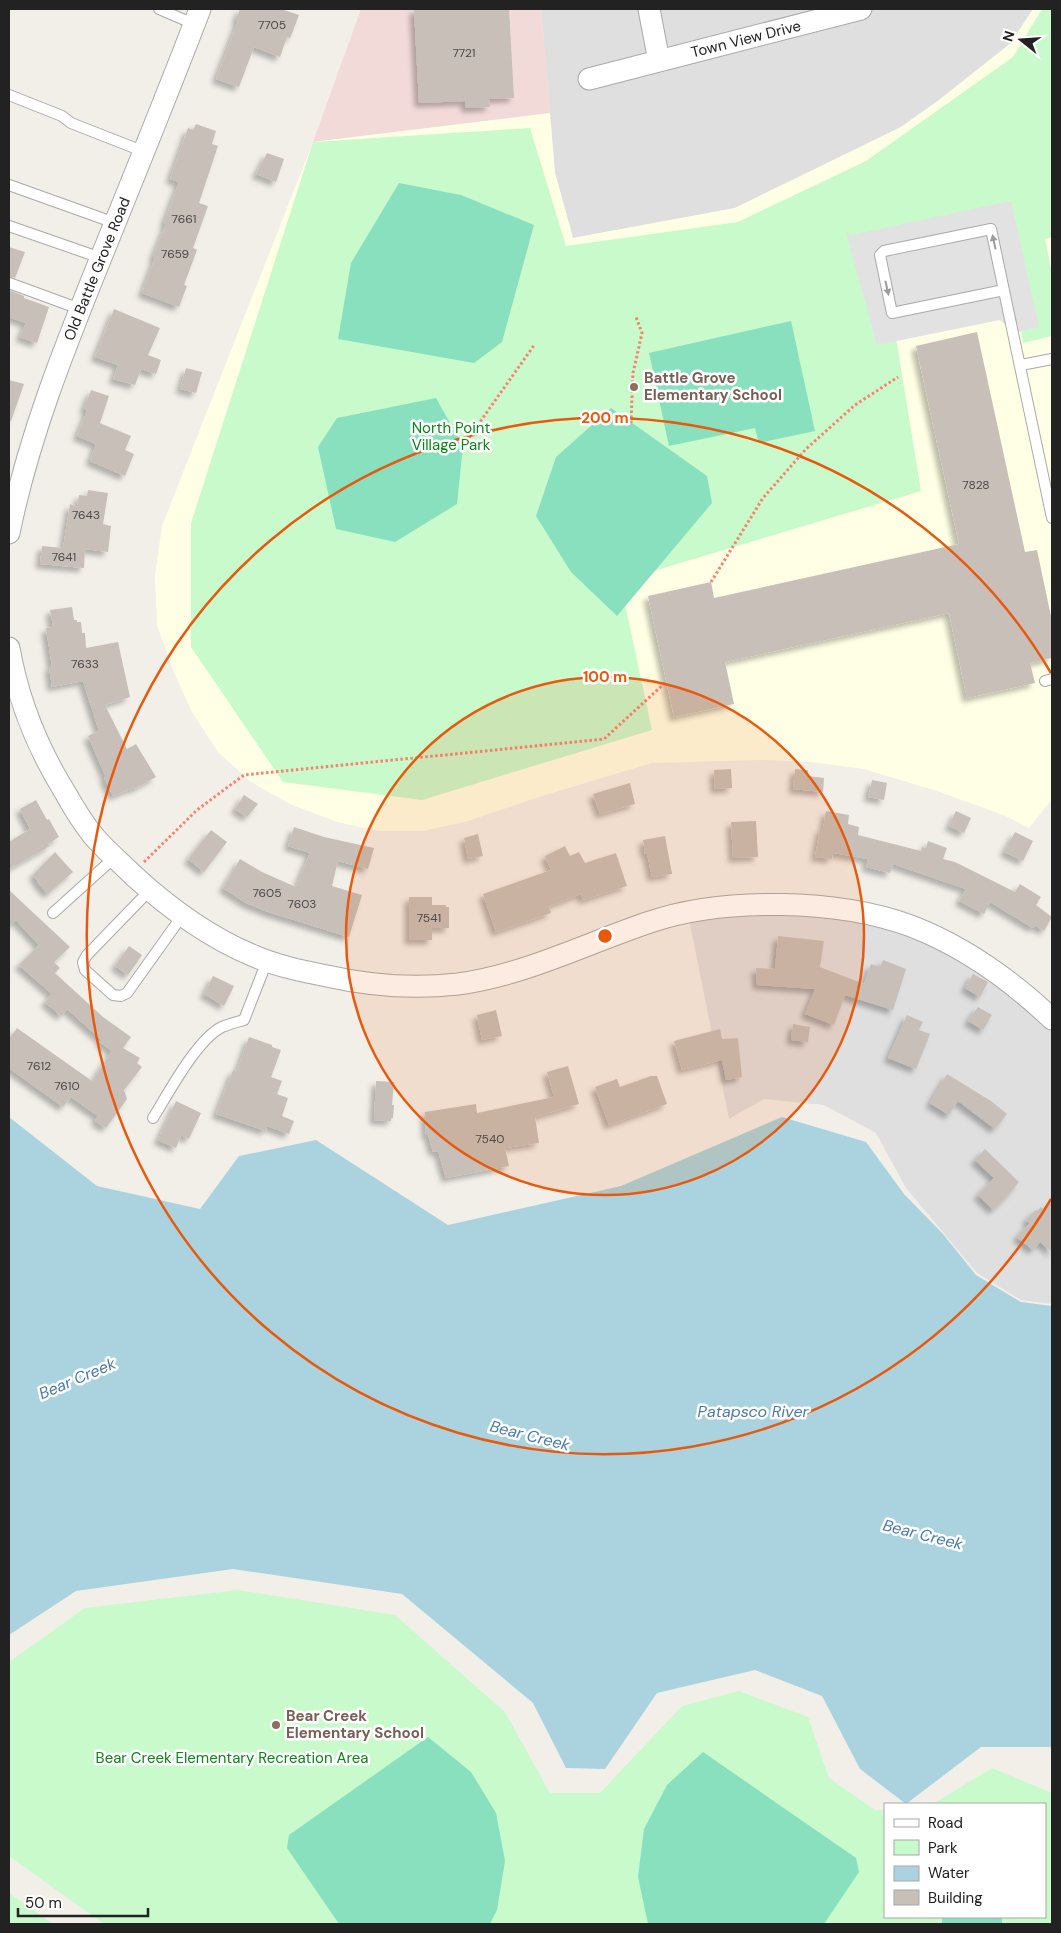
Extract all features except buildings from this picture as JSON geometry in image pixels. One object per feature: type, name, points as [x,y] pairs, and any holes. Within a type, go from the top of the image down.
[{"type":"street","points":[[650,9],[659,61]]},
{"type":"street","name":"Town View Drive","points":[[589,79],[849,11]]},
{"type":"street","name":"Old Battle Grove Road","points":[[9,533],[24,464],[80,309],[197,16]]},
{"type":"street","points":[[9,648],[20,694],[39,746],[72,805],[97,840],[150,890],[182,916],[240,950],[267,961],[364,984],[396,987],[455,984],[482,979],[531,965],[653,921],[709,907],[815,906],[906,925],[932,936],[994,971],[1052,1019]]},
{"type":"lane","points":[[159,9],[197,16]]},
{"type":"lane","points":[[9,96],[56,113],[71,123],[144,152]]},
{"type":"lane","points":[[9,185],[115,223]]},
{"type":"lane","points":[[9,226],[101,258]]},
{"type":"lane","points":[[1004,290],[892,313],[880,255],[884,251],[992,229],[1052,518]]},
{"type":"lane","points":[[9,283],[80,309]]},
{"type":"lane","points":[[1021,366],[1052,360]]},
{"type":"lane","points":[[53,912],[115,857]]},
{"type":"lane","points":[[150,890],[87,955],[83,962],[85,970],[113,995],[121,996],[127,993],[182,916]]},
{"type":"lane","points":[[153,1118],[190,1058],[204,1042],[221,1027],[244,1020],[267,961]]},
{"type":"path","points":[[632,423],[633,374],[642,333],[636,318]]},
{"type":"path","points":[[463,446],[535,344]]},
{"type":"path","points":[[711,582],[763,498],[806,449],[855,405],[898,377]]},
{"type":"path","points":[[132,873],[197,810],[244,775],[604,739],[666,682]]},
{"type":"shaded area","points":[[361,9],[541,9],[550,113],[313,142]]},
{"type":"shaded area","points":[[541,9],[1033,9],[1011,43],[939,100],[901,127],[735,208],[573,238],[555,173]]},
{"type":"shaded area","name":"North Point Village Park","points":[[1033,9],[1052,9],[1052,799],[1029,828],[1006,816],[937,791],[864,769],[811,762],[764,760],[652,763],[539,797],[465,822],[423,831],[379,831],[337,822],[290,804],[251,782],[218,752],[192,712],[173,670],[157,625],[155,575],[162,526],[313,142],[550,113],[555,173],[573,238],[735,208],[901,127],[939,100],[1011,43]]},
{"type":"shaded area","points":[[1011,201],[1039,327],[1014,333],[1000,320],[877,345],[846,232],[852,235]]},
{"type":"shaded area","points":[[748,913],[852,918],[931,945],[1007,991],[1052,1032],[1052,1304],[1021,1300],[977,1273],[906,1188],[876,1133],[824,1105],[764,1099],[729,1119],[689,919]]},
{"type":"green space","name":"North Point Village Park","points":[[1042,9],[1052,9],[1052,237],[1045,239],[1052,273],[1052,336],[1023,343],[1015,294],[895,332],[921,491],[620,581],[652,730],[422,800],[283,782],[191,647],[191,523],[313,142],[530,128],[566,246],[738,222],[866,161],[1013,57]]},
{"type":"green space","points":[[399,183],[461,195],[534,225],[502,342],[474,363],[338,339],[351,263]]},
{"type":"green space","points":[[791,321],[815,431],[759,443],[755,428],[669,446],[649,353]]},
{"type":"green space","points":[[436,398],[463,446],[457,504],[395,542],[336,529],[318,447],[337,418]]},
{"type":"green space","points":[[611,408],[707,476],[712,503],[617,616],[571,572],[536,516],[556,457]]},
{"type":"green space","name":"Bear Creek Elementary Recreation Area","points":[[238,1590],[395,1615],[505,1712],[550,1793],[600,1793],[682,1706],[739,1691],[808,1717],[829,1778],[875,1810],[884,1810],[884,1918],[1046,1918],[1046,1803],[935,1803],[992,1768],[1052,1793],[1052,1924],[104,1924],[9,1856],[9,1662],[85,1608]]},
{"type":"green space","points":[[428,1737],[471,1772],[496,1813],[505,1861],[497,1910],[490,1924],[339,1924],[287,1848],[289,1835]]},
{"type":"green space","points":[[703,1752],[856,1858],[859,1872],[824,1924],[648,1924],[638,1877],[644,1829],[667,1785]]},
{"type":"green space","points":[[9,1893],[53,1924],[9,1924]]},
{"type":"green space","points":[[942,1918],[1002,1918],[1002,1924],[942,1924]]},
{"type":"water","name":"Patapsco River","points":[[9,1117],[97,1186],[200,1209],[239,1156],[316,1140],[448,1225],[621,1186],[782,1117],[866,1142],[904,1194],[943,1234],[976,1275],[1021,1302],[1052,1306],[1052,1747],[981,1747],[907,1803],[905,1803],[860,1769],[822,1696],[755,1670],[657,1693],[605,1769],[566,1768],[533,1703],[402,1594],[233,1569],[76,1591],[9,1635]]},
{"type":"place","name":"Battle Grove Elementary School","points":[[634,387]]},
{"type":"place","name":"Bear Creek Elementary School","points":[[276,1725]]},
{"type":"water label","name":"Bear Creek","points":[[77,1378]]},
{"type":"water label","name":"Bear Creek","points":[[530,1435]]},
{"type":"water label","name":"Bear Creek","points":[[923,1534]]}]
